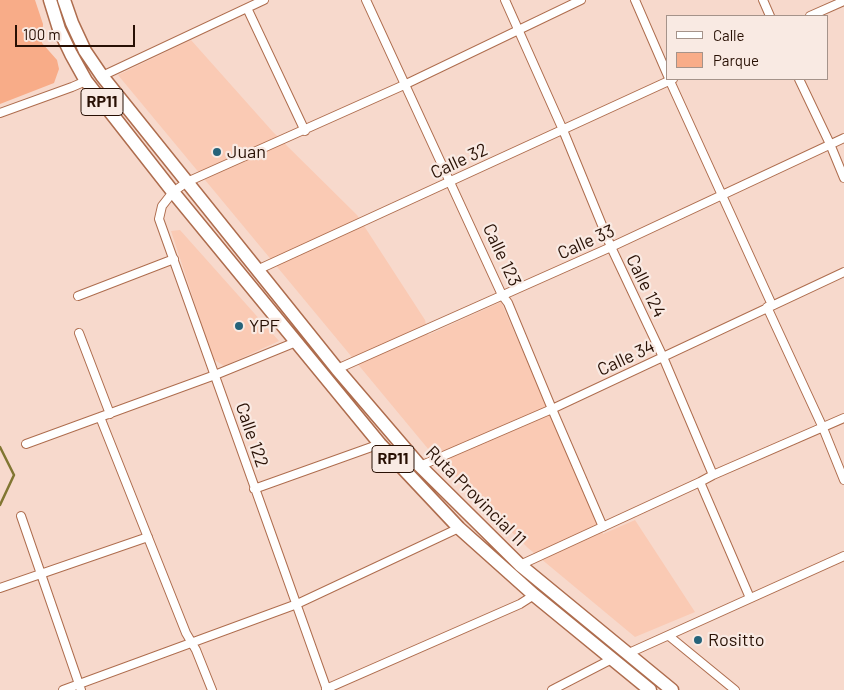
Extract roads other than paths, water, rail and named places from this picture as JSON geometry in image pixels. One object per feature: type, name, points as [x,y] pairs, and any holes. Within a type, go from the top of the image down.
[{"type":"main road","name":"RP11","points":[[50,0],[59,29],[86,81],[173,192]]},
{"type":"main road","name":"RP11","points":[[64,0],[85,51],[102,76],[186,182]]},
{"type":"main road","name":"Ruta Provincial 11","points":[[186,182],[338,369],[420,466],[520,565],[672,690]]},
{"type":"main road","name":"Ruta Provincial 11","points":[[173,192],[380,444],[459,528],[534,595],[650,690]]},
{"type":"street","points":[[102,76],[264,0]]},
{"type":"street","name":"Calle 123","points":[[366,0],[502,295],[508,303],[603,527]]},
{"type":"street","name":"Calle 124","points":[[505,0],[563,130],[611,247],[664,357],[713,475]]},
{"type":"street","points":[[173,192],[186,182],[404,85],[581,0]]},
{"type":"street","points":[[635,0],[666,69]]},
{"type":"street","points":[[763,0],[770,15]]},
{"type":"street","points":[[812,15],[844,1]]},
{"type":"street","points":[[247,8],[305,130]]},
{"type":"street","name":"Calle 32","points":[[257,270],[563,130],[666,80]]},
{"type":"street","points":[[671,80],[844,480]]},
{"type":"street","points":[[799,80],[844,178]]},
{"type":"street","points":[[0,113],[86,81]]},
{"type":"street","name":"Calle 33","points":[[338,369],[611,247],[844,138]]},
{"type":"street","name":"Calle 122","points":[[173,192],[162,206],[159,219],[326,689]]},
{"type":"street","points":[[78,296],[174,259]]},
{"type":"street","name":"Calle 34","points":[[420,466],[552,409],[844,272]]},
{"type":"street","points":[[79,333],[110,414]]},
{"type":"street","points":[[26,444],[215,375],[296,342]]},
{"type":"street","points":[[100,417],[186,633],[212,690]]},
{"type":"street","points":[[520,565],[713,475],[844,418]]},
{"type":"street","points":[[254,488],[380,444]]},
{"type":"street","points":[[700,482],[750,598]]},
{"type":"street","points":[[21,516],[80,687]]},
{"type":"street","points":[[63,690],[80,687],[191,642],[297,604],[459,528]]},
{"type":"street","points":[[0,588],[148,537]]},
{"type":"street","points":[[629,654],[844,556]]},
{"type":"street","points":[[326,689],[520,604],[534,595]]},
{"type":"street","points":[[669,636],[735,690]]},
{"type":"street","points":[[552,690],[612,659]]},
{"type":"waterway","points":[[0,447],[14,475],[0,505]]},
{"type":"place","name":"Juan","points":[[217,152]]},
{"type":"place","name":"YPF","points":[[239,326]]},
{"type":"place","name":"Rositto","points":[[698,640]]}]
